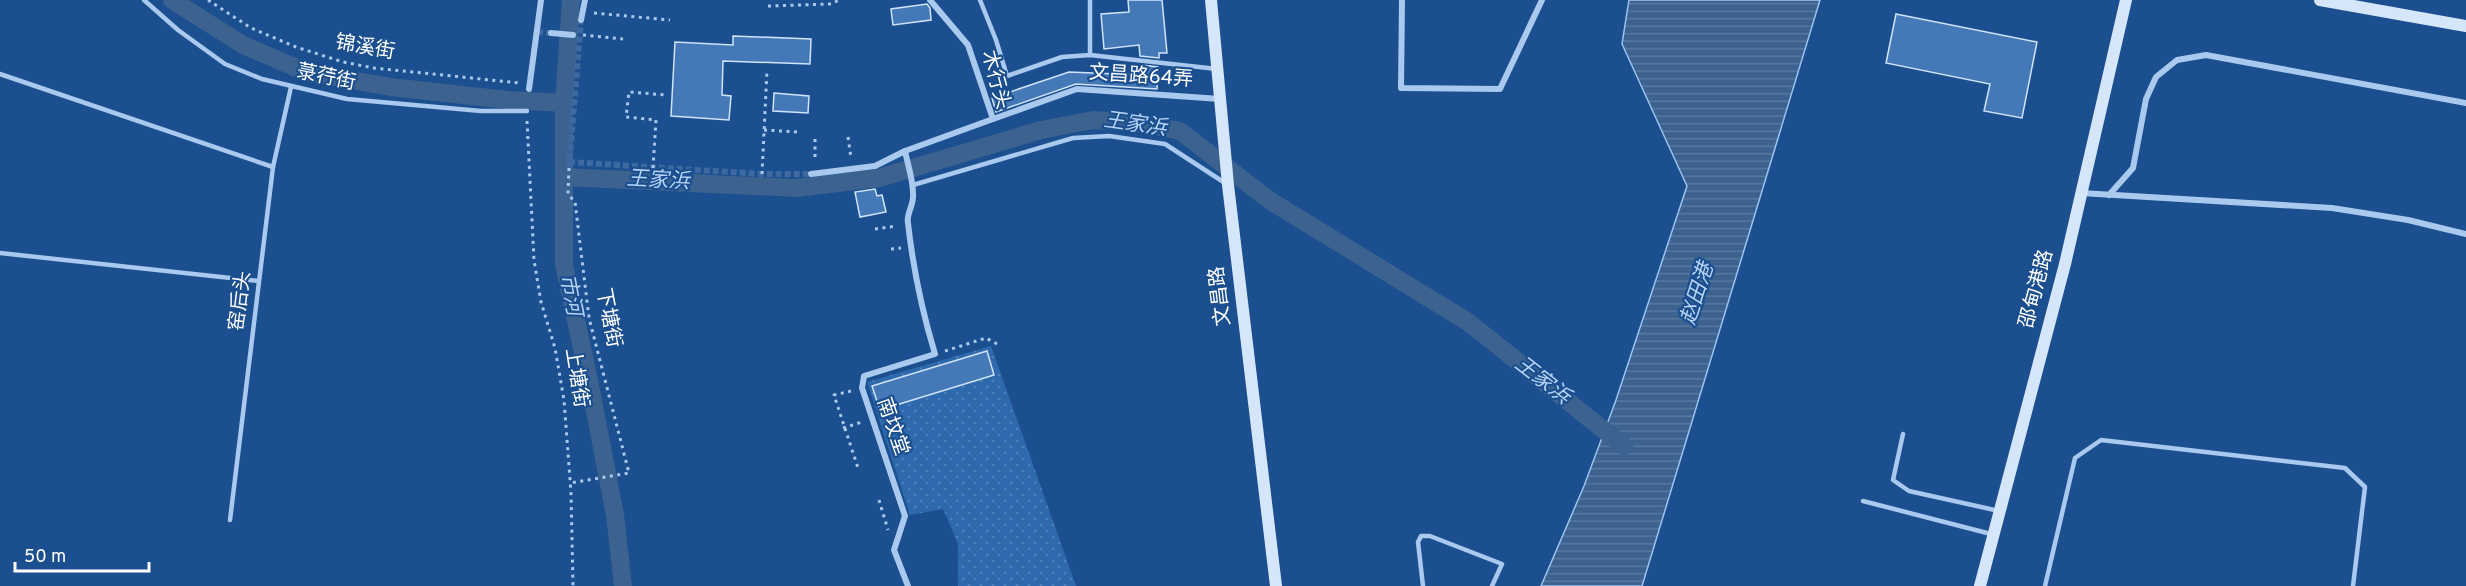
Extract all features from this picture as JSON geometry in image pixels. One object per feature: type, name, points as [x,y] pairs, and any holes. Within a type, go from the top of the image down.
[{"type":"street","points":[[530,86],[541,0]]},
{"type":"street","points":[[581,20],[585,0]]},
{"type":"street","name":"木行头","points":[[813,174],[875,165],[993,119],[968,45],[930,0]]},
{"type":"street","name":"文昌路","points":[[1211,0],[1228,185],[1276,586]]},
{"type":"street","points":[[1402,0],[1401,88],[1500,89],[1542,0]]},
{"type":"street","name":"邵甸港路","points":[[1980,586],[2065,264],[2126,0]]},
{"type":"street","points":[[2320,0],[2466,26]]},
{"type":"street","points":[[551,33],[576,35]]},
{"type":"street","points":[[2109,195],[2133,168],[2146,99],[2157,77],[2177,60],[2206,55],[2466,103]]},
{"type":"street","name":"文昌路64弄","points":[[993,119],[1077,89],[1220,99]]},
{"type":"street","points":[[905,155],[913,183],[913,199],[907,221],[921,307],[935,354]]},
{"type":"street","points":[[2081,193],[2332,208],[2408,220],[2466,234]]},
{"type":"street","name":"南坟堂","points":[[894,550],[905,516],[862,388],[864,376],[935,354]]},
{"type":"street","points":[[894,550],[908,586]]},
{"type":"lane","name":"菉荇街","points":[[144,0],[178,30],[225,64],[262,79],[347,99],[395,105],[481,111],[527,111]]},
{"type":"lane","points":[[980,0],[1007,76],[1062,57],[1090,55],[1218,69]]},
{"type":"lane","points":[[1090,0],[1090,55]]},
{"type":"lane","points":[[0,74],[273,167]]},
{"type":"lane","name":"窑后头","points":[[231,520],[273,167],[291,87]]},
{"type":"lane","points":[[913,183],[1073,138],[1109,136],[1165,144],[1228,185]]},
{"type":"lane","points":[[0,253],[258,282]]},
{"type":"lane","points":[[1903,434],[1893,480],[1909,491],[1999,511]]},
{"type":"lane","points":[[2046,586],[2075,458],[2101,440],[2345,468],[2365,487],[2353,586]]},
{"type":"lane","points":[[1863,501],[1993,534]]},
{"type":"lane","points":[[1423,586],[1418,542],[1421,536],[1430,536],[1502,564],[1492,586]]},
{"type":"path","name":"锦溪街","points":[[208,0],[251,28],[296,47],[343,62],[374,68],[530,86]]},
{"type":"path","points":[[768,6],[831,4],[839,0]]},
{"type":"path","points":[[583,12],[670,20]]},
{"type":"path","points":[[576,35],[623,39]]},
{"type":"path","points":[[762,174],[767,70]]},
{"type":"path","points":[[653,168],[657,120],[626,117],[629,92],[667,95]]},
{"type":"path","name":"上塘街","points":[[527,111],[534,260],[541,302],[555,348],[562,390],[570,483],[573,586]]},
{"type":"path","points":[[764,130],[798,132]]},
{"type":"path","points":[[848,137],[852,169]]},
{"type":"path","points":[[813,174],[815,139]]},
{"type":"path","name":"下塘街","points":[[569,168],[568,194],[575,202],[589,318],[629,473],[570,483]]},
{"type":"path","points":[[875,229],[908,224]]},
{"type":"path","points":[[935,354],[986,338],[1001,346]]},
{"type":"path","points":[[858,468],[834,395],[862,388]]},
{"type":"path","points":[[843,428],[872,419]]},
{"type":"path","points":[[879,500],[894,550]]},
{"type":"shaded area","points":[[991,346],[1076,586],[958,586],[958,544],[943,509],[910,515],[867,382]]},
{"type":"water","name":"赵田港","points":[[1629,0],[1820,0],[1642,586],[1541,586],[1584,486],[1616,400],[1687,186],[1622,44]]},
{"type":"building","points":[[1128,0],[1162,0],[1167,53],[1159,53],[1159,58],[1140,56],[1139,45],[1104,49],[1101,14],[1129,12]]},
{"type":"building","points":[[927,4],[930,8],[931,20],[893,25],[891,9]]},
{"type":"building","points":[[1896,14],[2037,42],[2022,118],[1984,111],[1990,84],[1886,63]]},
{"type":"building","points":[[733,36],[811,39],[810,64],[723,61],[722,95],[731,96],[729,120],[671,116],[675,42],[733,45]]},
{"type":"building","points":[[1141,65],[1158,67],[1157,89],[1076,84],[996,112],[992,98],[1069,72],[1142,75]]},
{"type":"building","points":[[774,93],[809,96],[808,113],[773,111]]},
{"type":"building","points":[[875,189],[877,196],[882,195],[886,212],[860,217],[855,192]]},
{"type":"building","points":[[987,351],[994,375],[880,410],[872,386]]},
{"type":"waterway","points":[[172,0],[243,45],[306,72],[391,87],[508,100],[564,103]]},
{"type":"waterway","name":"市河","points":[[571,0],[564,103],[564,265],[615,515],[623,586]]},
{"type":"waterway","name":"王家浜","points":[[564,177],[797,188],[879,178],[1041,130],[1093,120],[1145,124],[1180,131],[1269,200],[1468,322],[1624,446]]},
{"type":"tunnel","points":[[569,168],[581,20]]},
{"type":"tunnel","points":[[537,32],[551,33]]},
{"type":"tunnel","points":[[569,162],[762,174],[811,174]]}]
